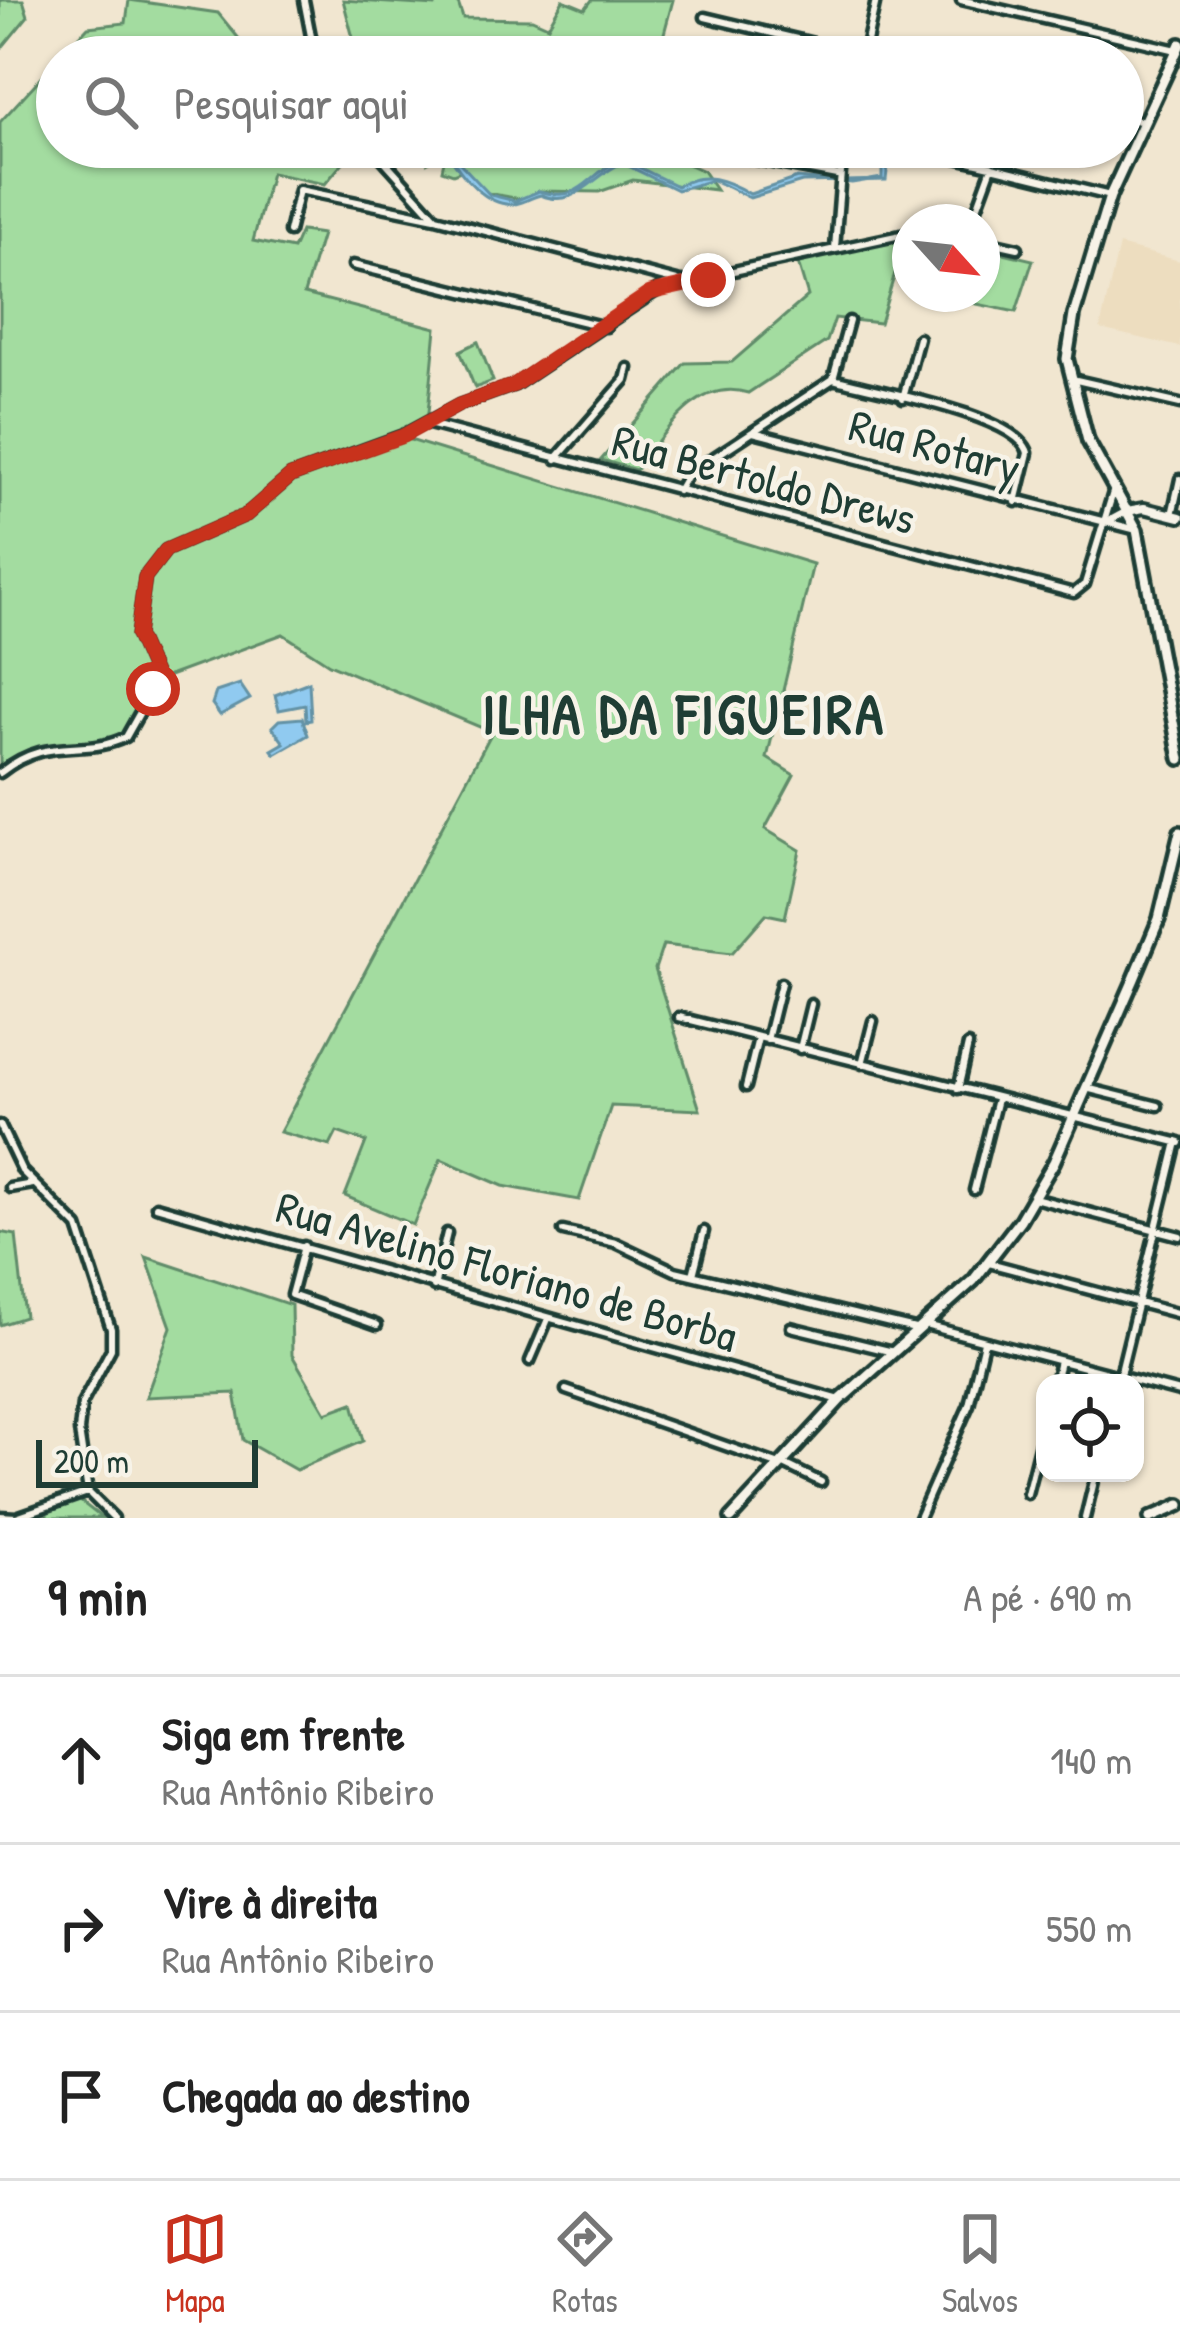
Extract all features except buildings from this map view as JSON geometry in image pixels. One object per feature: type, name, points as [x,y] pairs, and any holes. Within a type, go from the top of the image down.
[{"type":"main road","points":[[1144,122],[1179,48]]},
{"type":"main road","points":[[1123,168],[1110,196],[1068,339],[1069,378],[1088,441],[1137,530],[1180,759]]},
{"type":"main road","points":[[730,1518],[840,1400],[989,1263],[1034,1198],[1159,919],[1180,832]]},
{"type":"main road","points":[[1150,1518],[1180,1505]]},
{"type":"street","points":[[304,0],[311,36]]},
{"type":"street","points":[[868,36],[876,0]]},
{"type":"street","points":[[962,0],[1125,36]]},
{"type":"street","points":[[705,17],[782,36]]},
{"type":"street","points":[[1144,40],[1179,48]]},
{"type":"street","points":[[391,168],[436,218]]},
{"type":"street","points":[[796,168],[837,176]]},
{"type":"street","points":[[835,248],[842,209],[839,168]]},
{"type":"street","points":[[979,204],[992,168]]},
{"type":"street","points":[[996,168],[1110,196]]},
{"type":"street","points":[[289,232],[299,190],[436,218],[681,282]]},
{"type":"street","points":[[0,773],[36,750],[104,745],[126,737],[153,689],[151,664],[137,635],[151,563],[181,541],[246,515],[291,476],[429,424],[459,405],[514,385],[650,293],[681,282],[892,237]]},
{"type":"street","points":[[1000,244],[1018,248]]},
{"type":"street","points":[[352,265],[606,327]]},
{"type":"street","points":[[649,274],[650,293]]},
{"type":"street","points":[[678,491],[687,475],[833,379],[849,321]]},
{"type":"street","points":[[904,398],[919,338]]},
{"type":"street","points":[[556,459],[625,380],[628,368]]},
{"type":"street","points":[[1069,378],[1180,404]]},
{"type":"street","points":[[833,379],[989,421],[1024,439],[1028,453],[1016,502]]},
{"type":"street","name":"Rua Bertoldo Drews","points":[[429,424],[1082,591],[1101,524]]},
{"type":"street","name":"Rua Rotary","points":[[753,432],[1137,530]]},
{"type":"street","points":[[1101,524],[1144,508],[1176,516],[1180,479]]},
{"type":"street","points":[[1101,524],[1114,489]]},
{"type":"street","points":[[746,1087],[781,983]]},
{"type":"street","points":[[800,1049],[812,1004]]},
{"type":"street","points":[[679,1018],[1179,1142],[1120,1374]]},
{"type":"street","points":[[862,1064],[873,1021]]},
{"type":"street","points":[[958,1089],[968,1046]]},
{"type":"street","points":[[1087,1088],[1158,1106]]},
{"type":"street","points":[[974,1190],[997,1099]]},
{"type":"street","points":[[1,1130],[33,1184],[79,1227],[111,1330],[110,1349],[80,1419],[88,1492],[114,1518]]},
{"type":"street","points":[[10,1188],[33,1184]]},
{"type":"street","points":[[1034,1198],[1180,1236]]},
{"type":"street","name":"Rua Avelino Floriano de Borba","points":[[156,1206],[840,1400]]},
{"type":"street","points":[[563,1231],[616,1243],[662,1268],[984,1342],[1100,1374]]},
{"type":"street","points":[[693,1276],[704,1232]]},
{"type":"street","points":[[434,1287],[447,1233]]},
{"type":"street","points":[[304,1246],[291,1295],[377,1325]]},
{"type":"street","points":[[989,1263],[1180,1314]]},
{"type":"street","points":[[530,1361],[548,1319]]},
{"type":"street","points":[[791,1327],[892,1352]]},
{"type":"street","points":[[919,1518],[969,1405],[984,1342]]},
{"type":"street","points":[[1057,1374],[1060,1361]]},
{"type":"street","points":[[1144,1385],[1179,1392]]},
{"type":"street","points":[[566,1390],[821,1482]]},
{"type":"street","points":[[1027,1494],[1036,1458]]},
{"type":"street","points":[[1084,1518],[1094,1482]]},
{"type":"street","points":[[0,1516],[16,1517],[88,1492]]},
{"type":"shaded area","points":[[1119,245],[1180,261],[1180,347],[1100,329]]},
{"type":"green space","points":[[0,0],[23,0],[28,16],[0,50]]},
{"type":"green space","points":[[129,0],[218,13],[237,36],[80,36],[88,27],[126,23]]},
{"type":"green space","points":[[343,0],[435,6],[437,0],[457,0],[463,18],[532,19],[548,26],[563,0],[585,9],[592,0],[673,0],[663,36],[352,36]]},
{"type":"green space","points":[[36,83],[36,168],[338,168],[325,184],[271,173],[253,241],[293,249],[301,231],[322,234],[304,294],[436,328],[427,423],[400,437],[813,564],[767,758],[794,775],[765,829],[800,850],[785,918],[766,914],[732,953],[663,945],[655,969],[700,1110],[611,1106],[579,1200],[503,1186],[441,1159],[413,1225],[345,1196],[366,1142],[337,1132],[330,1146],[280,1132],[492,732],[329,664],[283,634],[158,680],[124,739],[44,748],[0,770],[0,122]]},
{"type":"green space","points":[[696,168],[716,190],[633,180],[599,192],[539,191],[521,199],[487,193],[463,170],[453,174],[442,170]]},
{"type":"green space","points":[[892,242],[892,283],[880,323],[835,318],[827,341],[748,393],[729,390],[697,401],[670,426],[636,470],[601,460],[685,363],[732,362],[808,296],[797,260]]},
{"type":"green space","points":[[1000,252],[1033,260],[1016,312],[1000,309]]},
{"type":"green space","points":[[478,342],[493,381],[475,388],[460,351]]},
{"type":"green space","points":[[0,1232],[16,1235],[25,1317],[0,1325]]},
{"type":"green space","points":[[146,1257],[291,1305],[292,1355],[326,1413],[353,1403],[363,1441],[296,1470],[243,1440],[235,1393],[146,1397],[171,1327]]},
{"type":"green space","points":[[79,1500],[102,1518],[47,1518],[47,1507]]},
{"type":"water","points":[[458,168],[465,168],[490,195],[515,201],[539,191],[575,191],[611,168],[574,195],[564,198],[541,195],[510,204],[498,202]]},
{"type":"water","points":[[632,168],[677,186],[714,179],[750,194],[797,178],[833,181],[802,182],[750,198],[713,180],[677,190]]},
{"type":"water","points":[[309,682],[311,720],[306,721],[305,705],[279,710],[275,695]]},
{"type":"water","points":[[240,684],[250,699],[220,715],[212,704],[216,692]]},
{"type":"water","points":[[302,718],[308,735],[275,754],[272,750],[284,743],[272,727],[279,720]]},
{"type":"district","name":"ILHA DA FIGUEIRA","points":[[684,714]]},
{"type":"route","points":[[153,689],[154,674],[137,635],[145,577],[151,563],[166,550],[246,515],[291,476],[403,436],[459,405],[514,385],[664,286],[708,280]]}]
